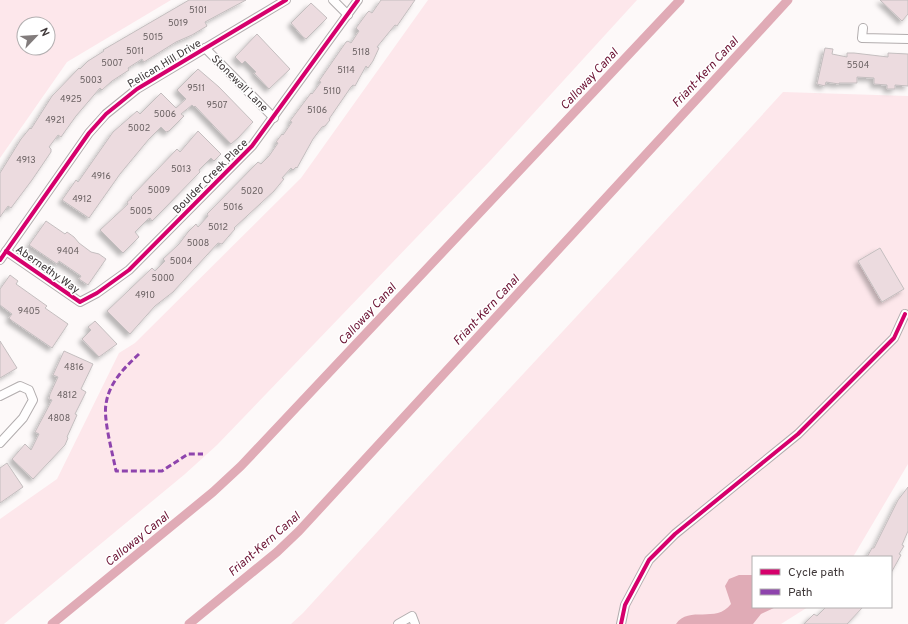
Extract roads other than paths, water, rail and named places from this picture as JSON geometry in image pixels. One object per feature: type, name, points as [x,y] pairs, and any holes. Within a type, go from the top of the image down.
[{"type":"street","name":"Pelican Hill Drive","points":[[0,260],[89,133],[106,114],[137,89],[286,0]]},
{"type":"street","points":[[333,0],[348,15]]},
{"type":"street","name":"Boulder Creek Place","points":[[80,302],[108,286],[129,270],[252,146],[274,118],[358,0]]},
{"type":"street","points":[[863,28],[862,38],[908,39]]},
{"type":"street","name":"Stonewall Lane","points":[[205,48],[274,118]]},
{"type":"street","name":"Abernethy Way","points":[[6,251],[80,302]]},
{"type":"street","points":[[621,624],[625,605],[650,560],[675,534],[798,434],[894,338],[905,314]]},
{"type":"street","points":[[0,396],[20,386],[30,390],[33,400],[23,418],[0,442]]},
{"type":"street","points":[[398,624],[412,616],[415,624]]},
{"type":"waterway","name":"Calloway Canal","points":[[52,624],[213,492],[241,466],[680,0]]},
{"type":"waterway","name":"Friant-Kern Canal","points":[[189,624],[277,552],[299,531],[788,0]]}]
